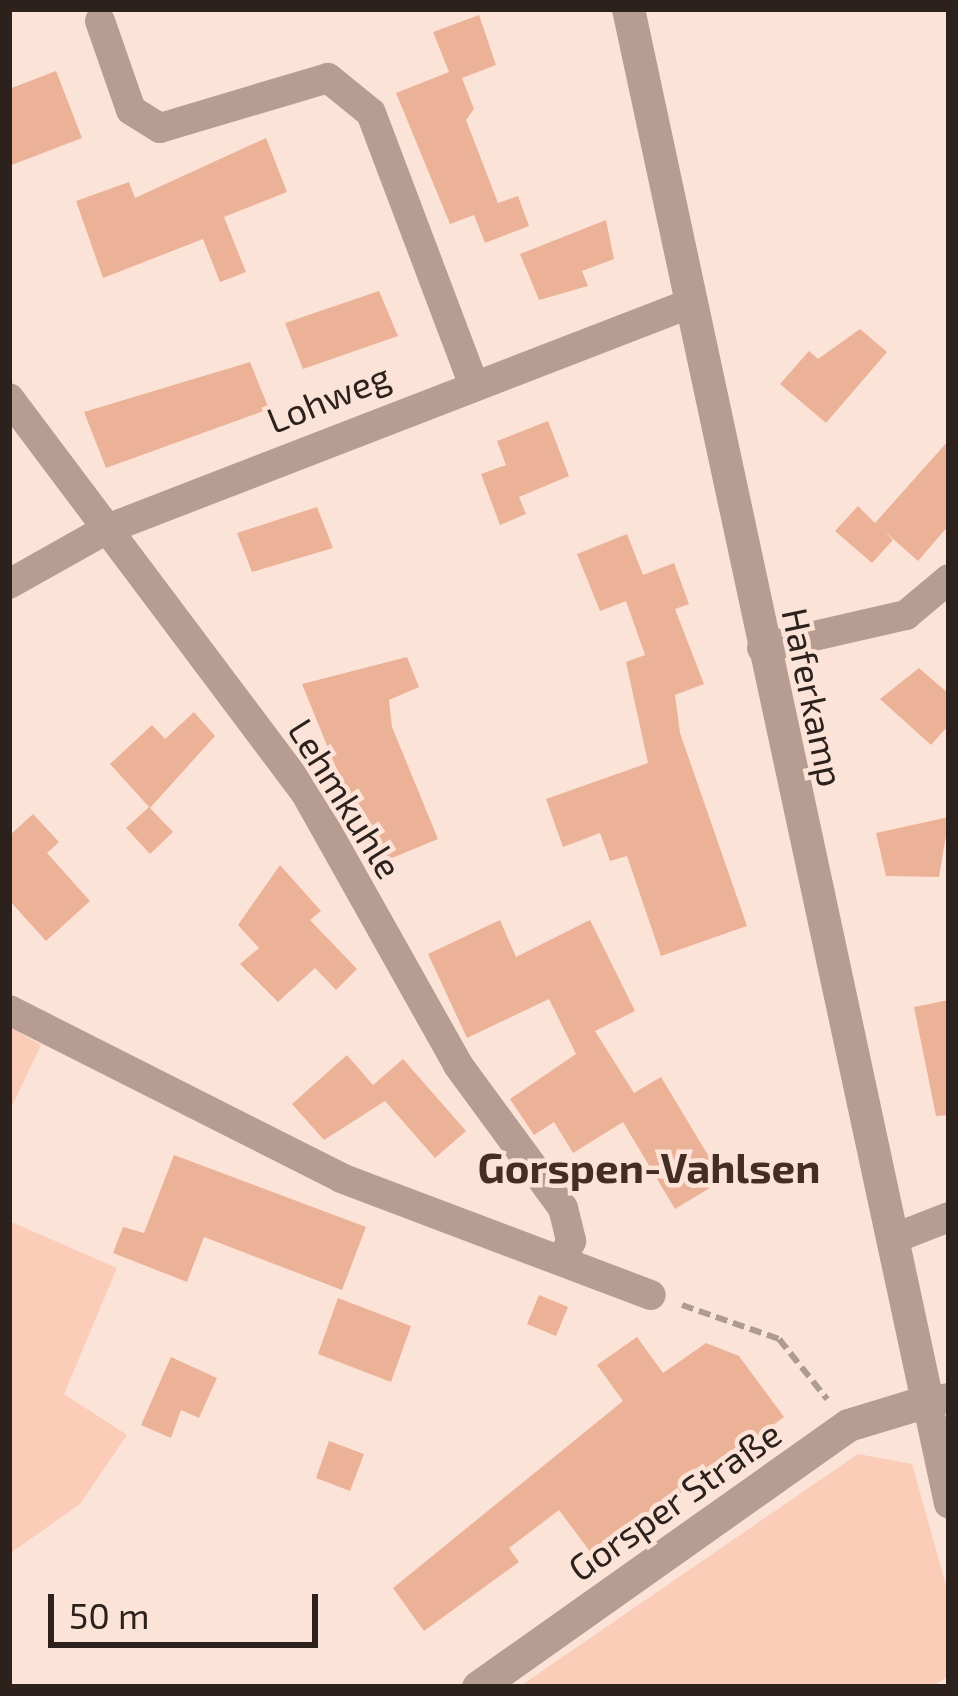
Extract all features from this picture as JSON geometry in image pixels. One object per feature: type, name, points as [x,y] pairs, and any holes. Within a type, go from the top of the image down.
[{"type":"street","name":"Haferkamp","points":[[628,9],[686,305],[762,648],[895,1238],[938,1400]]},
{"type":"street","points":[[100,21],[131,110],[160,128],[328,78],[370,113],[472,380]]},
{"type":"street","name":"Lohweg","points":[[9,584],[107,529],[472,380],[686,305]]},
{"type":"street","name":"Lehmkuhle","points":[[9,398],[305,792],[458,1065],[563,1208],[571,1240],[562,1261]]},
{"type":"street","points":[[762,648],[906,615],[949,579]]},
{"type":"street","points":[[9,1010],[242,1135],[651,1294]]},
{"type":"street","points":[[895,1238],[949,1217]]},
{"type":"street","points":[[938,1400],[949,1504]]},
{"type":"street","name":"Gorsper Straße","points":[[478,1687],[848,1425],[938,1400]]},
{"type":"path","points":[[651,1294],[779,1340],[848,1425]]},
{"type":"shaded area","points":[[9,1027],[41,1045],[9,1112]]},
{"type":"shaded area","points":[[9,1221],[117,1268],[64,1394],[127,1435],[80,1504],[9,1554]]},
{"type":"shaded area","points":[[858,1454],[912,1464],[949,1596],[949,1676],[931,1687],[519,1687]]},
{"type":"building","points":[[479,15],[496,65],[462,78],[474,109],[466,120],[498,203],[518,196],[529,226],[485,243],[474,215],[450,224],[396,93],[449,72],[433,32]]},
{"type":"building","points":[[56,71],[82,138],[9,166],[9,89]]},
{"type":"building","points":[[266,138],[287,192],[224,217],[246,272],[220,282],[203,239],[103,278],[76,201],[129,182],[135,198]]},
{"type":"building","points":[[606,220],[614,259],[582,271],[588,286],[539,300],[520,254]]},
{"type":"building","points":[[379,291],[398,336],[303,369],[285,323]]},
{"type":"building","points":[[860,329],[887,352],[826,423],[780,384],[809,351],[818,359]]},
{"type":"building","points":[[250,362],[269,409],[106,468],[84,412]]},
{"type":"building","points":[[548,421],[569,476],[519,497],[526,514],[500,525],[481,474],[506,465],[497,441]]},
{"type":"building","points":[[949,440],[949,525],[918,561],[883,530],[893,540],[872,563],[835,531],[858,506],[875,523]]},
{"type":"building","points":[[317,507],[333,548],[252,572],[237,533]]},
{"type":"building","points":[[627,534],[643,575],[674,563],[689,604],[675,609],[704,684],[675,695],[680,733],[747,926],[661,956],[627,856],[610,861],[600,833],[563,847],[546,799],[648,763],[626,662],[645,655],[626,601],[600,611],[577,554]]},
{"type":"building","points":[[407,657],[419,687],[389,700],[392,727],[438,839],[387,860],[376,835],[365,839],[302,684]]},
{"type":"building","points":[[919,668],[949,694],[949,725],[931,745],[880,699]]},
{"type":"building","points":[[194,712],[215,736],[150,808],[173,832],[150,854],[126,828],[149,807],[110,764],[152,725],[165,739]]},
{"type":"building","points":[[33,814],[59,842],[47,853],[90,901],[46,941],[9,900],[9,836]]},
{"type":"building","points":[[949,817],[939,877],[886,876],[876,833]]},
{"type":"building","points":[[280,865],[321,911],[310,920],[357,969],[336,990],[315,968],[278,1002],[240,964],[259,948],[238,925]]},
{"type":"building","points":[[500,920],[516,957],[590,920],[635,1011],[595,1031],[634,1093],[661,1077],[723,1180],[675,1209],[623,1122],[573,1153],[554,1122],[534,1135],[510,1099],[576,1054],[549,999],[467,1038],[428,954]]},
{"type":"building","points":[[949,1000],[949,1115],[936,1116],[914,1007]]},
{"type":"building","points":[[347,1055],[373,1085],[403,1059],[466,1131],[435,1158],[385,1101],[324,1140],[292,1104]]},
{"type":"building","points":[[174,1155],[366,1227],[342,1290],[204,1237],[187,1282],[113,1253],[123,1227],[144,1233]]},
{"type":"building","points":[[539,1295],[568,1307],[556,1336],[527,1324]]},
{"type":"building","points":[[338,1298],[411,1326],[391,1382],[318,1354]]},
{"type":"building","points":[[637,1337],[663,1373],[706,1343],[739,1356],[784,1417],[594,1557],[559,1510],[509,1548],[519,1562],[424,1631],[393,1588],[623,1401],[597,1365]]},
{"type":"building","points":[[171,1357],[217,1378],[199,1418],[181,1410],[171,1438],[141,1425]]},
{"type":"building","points":[[329,1441],[364,1454],[350,1491],[316,1478]]},
{"type":"district","name":"Gorspen-Vahlsen","points":[[649,1166]]}]
